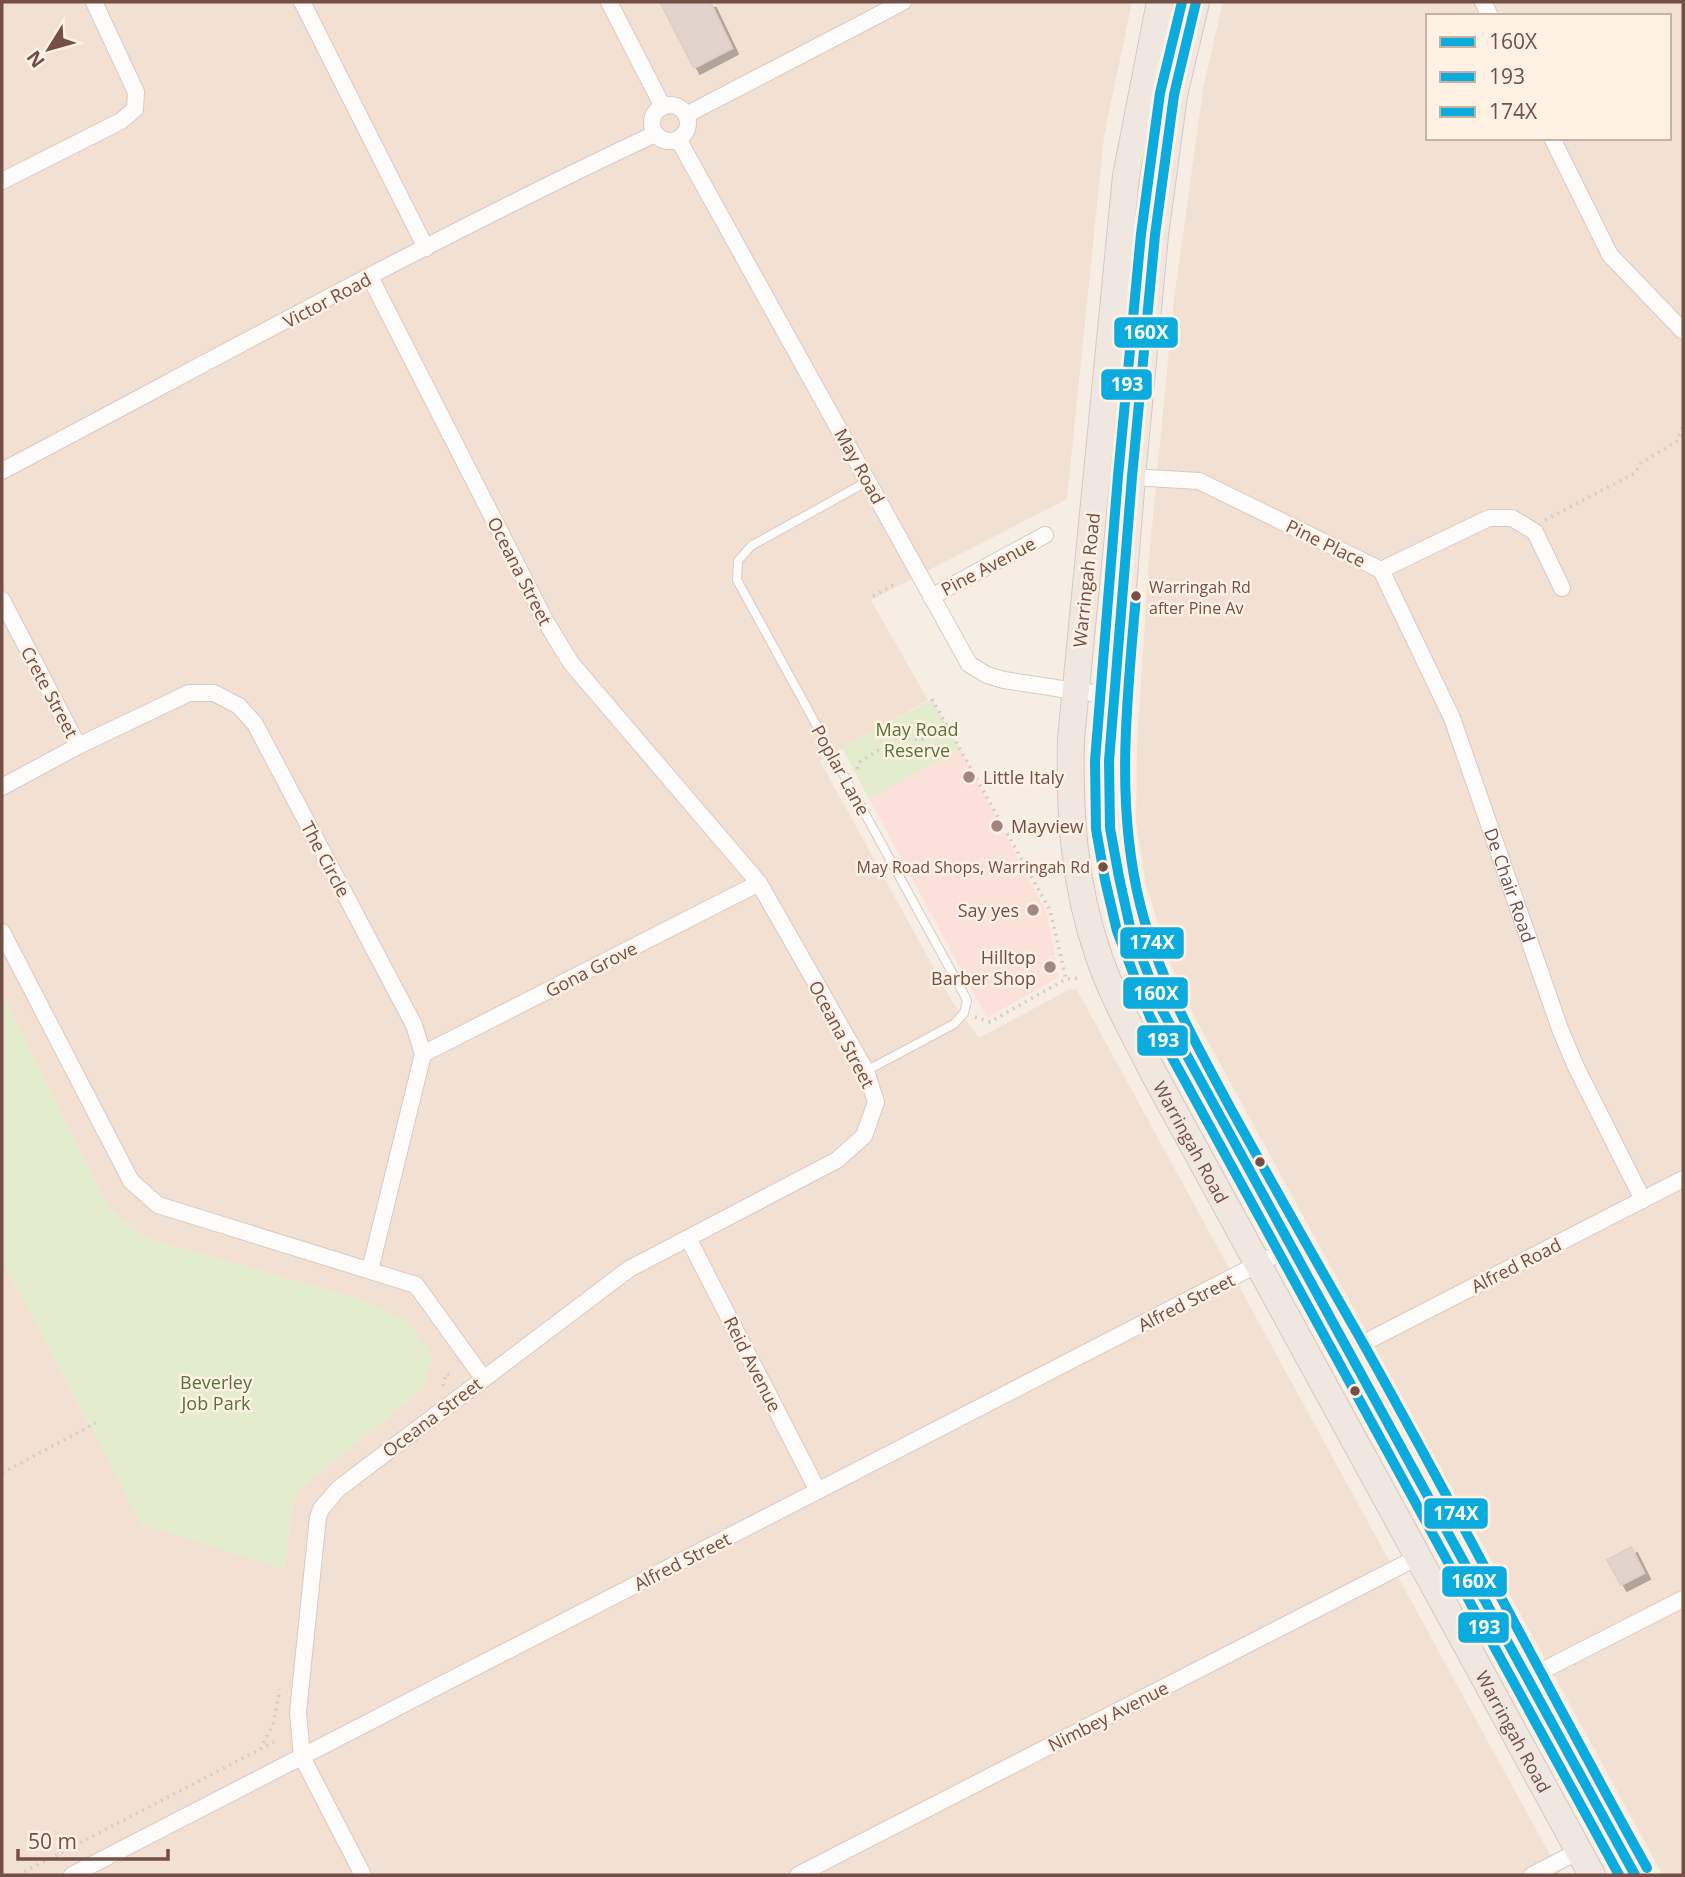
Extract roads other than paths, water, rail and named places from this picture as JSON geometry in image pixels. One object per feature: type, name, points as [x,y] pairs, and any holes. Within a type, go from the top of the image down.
[{"type":"highway","name":"Warringah Road","points":[[1160,2],[1126,176],[1070,739],[1071,826],[1076,864],[1091,932],[1103,968],[1125,1016],[1592,1875]]},
{"type":"highway","name":"Warringah Road","points":[[1196,2],[1172,107],[1155,234],[1113,695],[1109,761],[1110,828],[1130,927],[1162,1010],[1635,1875]]},
{"type":"highway","points":[[1096,473],[1132,477]]},
{"type":"highway","points":[[1579,1851],[1611,1833]]},
{"type":"street","points":[[2,181],[121,121],[135,109],[136,92],[94,2]]},
{"type":"street","points":[[302,2],[426,248]]},
{"type":"street","points":[[609,2],[663,107]]},
{"type":"street","points":[[686,115],[903,2]]},
{"type":"street","points":[[674,106],[686,115],[687,128],[678,139],[663,140],[655,134],[652,120],[655,112],[663,107],[674,106]]},
{"type":"street","name":"Victor Road","points":[[2,471],[369,277],[600,159],[655,134]]},
{"type":"street","name":"May Road","points":[[678,139],[969,664],[995,677],[1113,695]]},
{"type":"street","points":[[1553,140],[1611,256],[1683,331]]},
{"type":"street","name":"Oceana Street","points":[[302,1756],[298,1712],[318,1517],[321,1509],[338,1489],[629,1269],[837,1160],[864,1136],[876,1102],[866,1071],[759,883],[571,663],[546,622],[369,277]]},
{"type":"street","name":"Pine Place","points":[[1132,477],[1199,481],[1381,570],[1489,518],[1512,518],[1535,532],[1562,588]]},
{"type":"street","name":"Pine Avenue","points":[[931,597],[1045,535]]},
{"type":"street","name":"De Chair Road","points":[[1381,570],[1452,718],[1560,1029],[1576,1067],[1643,1200]]},
{"type":"street","name":"Crete Street","points":[[2,600],[78,746]]},
{"type":"street","name":"The Circle","points":[[2,787],[78,746],[189,693],[214,693],[239,706],[254,724],[414,1025],[422,1054]]},
{"type":"street","name":"Gona Grove","points":[[422,1054],[759,883]]},
{"type":"street","points":[[2,932],[131,1181],[158,1205],[416,1285],[483,1378]]},
{"type":"street","points":[[370,1270],[422,1054]]},
{"type":"street","name":"Alfred Road","points":[[1350,1350],[1683,1179]]},
{"type":"street","name":"Reid Avenue","points":[[688,1238],[818,1491]]},
{"type":"street","name":"Alfred Street","points":[[72,1875],[1291,1247]]},
{"type":"street","name":"Nimbey Avenue","points":[[798,1875],[1418,1557]]},
{"type":"street","points":[[1528,1678],[1683,1599]]},
{"type":"street","points":[[302,1756],[363,1875]]},
{"type":"street","points":[[1532,1875],[1579,1851]]},
{"type":"lane","name":"Poplar Lane","points":[[866,1071],[954,1024],[964,1013],[967,1000],[737,580],[738,561],[751,546],[868,481]]},
{"type":"place","name":"Warringah Rd after Pine Av","points":[[1136,596]]},
{"type":"place","name":"Little Italy","points":[[969,777]]},
{"type":"place","name":"Mayview","points":[[997,826]]},
{"type":"place","name":"May Road Shops, Warringah Rd","points":[[1103,867]]},
{"type":"place","name":"Say yes","points":[[1033,910]]},
{"type":"place","name":"Hilltop Barber Shop","points":[[1050,967]]},
{"type":"park label","name":"May Road Reserve","points":[[917,739]]},
{"type":"park label","name":"Beverley Job Park","points":[[216,1392]]}]
